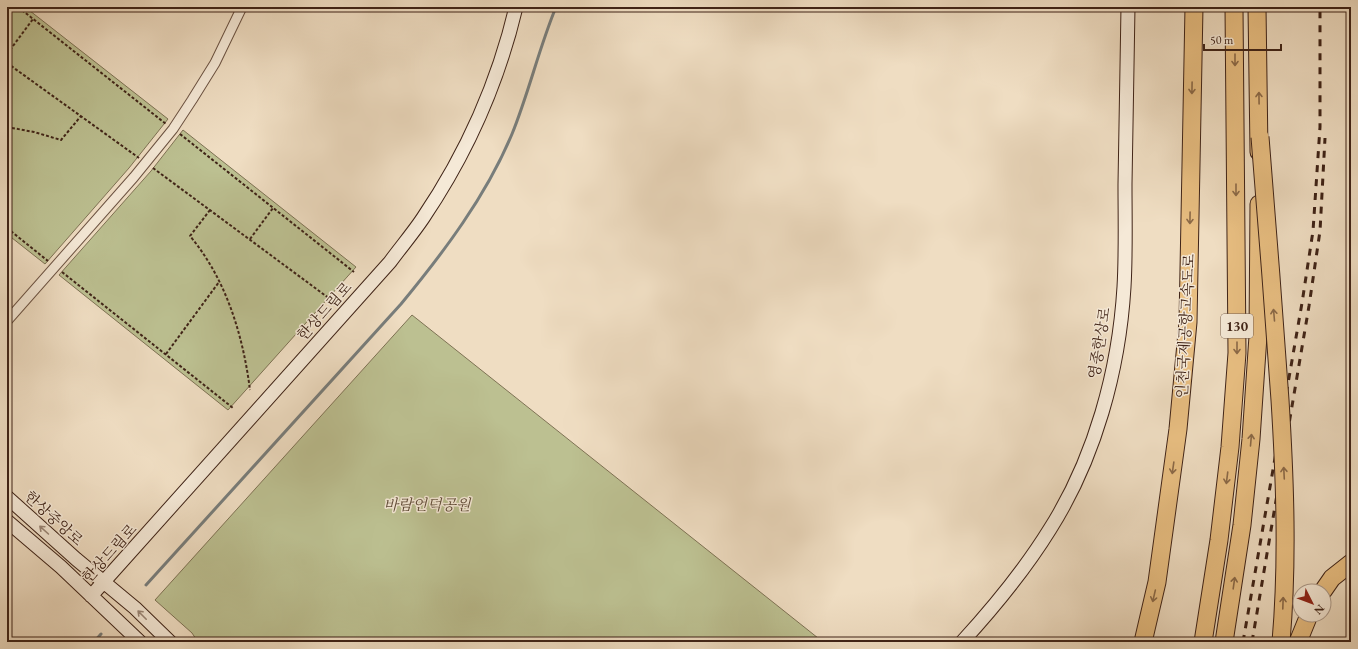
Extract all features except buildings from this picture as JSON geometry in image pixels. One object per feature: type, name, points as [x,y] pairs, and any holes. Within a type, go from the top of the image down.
[{"type":"highway","name":"인천국제공항고속도로","points":[[1143,642],[1157,582],[1178,429],[1188,322],[1194,7]]},
{"type":"highway","name":"130","points":[[1203,642],[1226,486],[1237,353],[1234,7]]},
{"type":"highway","name":"130","points":[[1224,642],[1242,525],[1251,439],[1258,336],[1260,137],[1257,7]]},
{"type":"highway","name":"130","points":[[1260,137],[1276,338],[1285,477],[1285,572],[1281,642]]},
{"type":"highway","points":[[1329,583],[1332,578],[1351,563]]},
{"type":"highway","points":[[1298,642],[1306,623]]},
{"type":"street","points":[[7,321],[134,177],[173,129],[215,63],[242,7]]},
{"type":"street","name":"한상드림로","points":[[91,596],[390,262],[423,218],[460,159],[482,113],[498,70],[516,7]]},
{"type":"street","name":"영종한상로","points":[[962,642],[996,604],[1020,574],[1051,528],[1068,497],[1081,467],[1095,433],[1107,396],[1116,357],[1124,287],[1128,7]]},
{"type":"street","name":"한상중앙로","points":[[7,497],[135,608],[170,642]]},
{"type":"street","points":[[7,521],[61,568],[140,642]]},
{"type":"path","points":[[18,7],[167,125]]},
{"type":"path","points":[[7,54],[33,19]]},
{"type":"path","points":[[7,63],[140,159]]},
{"type":"path","points":[[7,127],[34,132],[61,140],[81,116]]},
{"type":"path","points":[[178,133],[354,272]]},
{"type":"path","points":[[152,168],[330,300]]},
{"type":"path","points":[[250,240],[273,208]]},
{"type":"path","points":[[210,210],[190,236],[203,254],[228,302],[235,319],[245,359],[250,390]]},
{"type":"path","points":[[7,228],[49,262]]},
{"type":"path","points":[[61,271],[233,408]]},
{"type":"path","points":[[166,354],[218,282]]},
{"type":"green space","points":[[7,7],[25,7],[168,119],[129,168],[45,264],[7,234]]},
{"type":"green space","points":[[183,130],[356,267],[228,410],[59,275],[151,171]]},
{"type":"green space","name":"바람언덕공원","points":[[412,315],[823,642],[198,642],[192,633],[155,600]]},
{"type":"waterway","points":[[146,585],[401,304],[463,223],[490,179],[512,134],[556,7]]},
{"type":"waterway","points":[[94,642],[101,634]]},
{"type":"railway","points":[[1243,642],[1302,303],[1313,231],[1320,127],[1320,7]]},
{"type":"railway","points":[[1252,642],[1309,306],[1320,231],[1325,138]]}]
